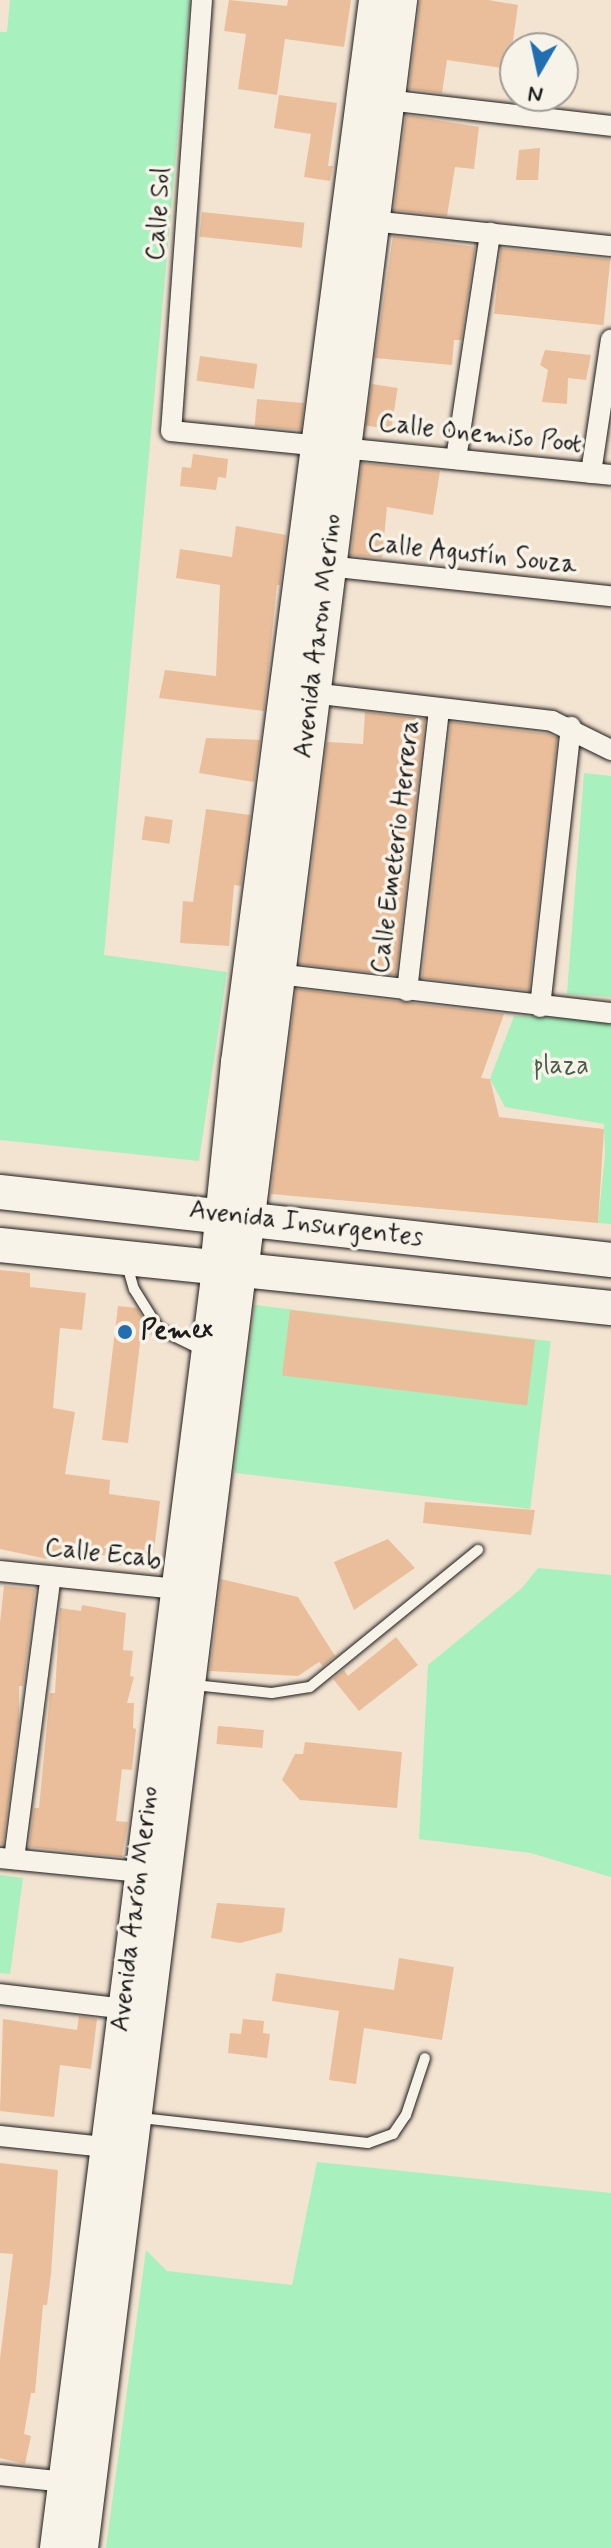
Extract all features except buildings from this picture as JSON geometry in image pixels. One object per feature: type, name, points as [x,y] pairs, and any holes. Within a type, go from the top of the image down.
[{"type":"main road","name":"Avenida Aaron Merino","points":[[229,1271],[251,1064],[330,447],[376,0]]},
{"type":"main road","name":"Avenida Aaron Merino","points":[[299,692],[328,566],[330,447],[372,221],[400,0]]},
{"type":"main road","name":"Avenida Insurgentes","points":[[8,1193],[611,1260]]},
{"type":"main road","points":[[2,1246],[24,1222],[8,1193]]},
{"type":"main road","points":[[64,1253],[53,1234],[53,1225],[67,1199]]},
{"type":"main road","name":"Avenida Insurgentes","points":[[2,1246],[611,1308]]},
{"type":"main road","name":"Avenida Aarón Merino","points":[[154,1873],[190,1685],[189,1591],[207,1353],[229,1271]]},
{"type":"main road","name":"Avenida Aarón Merino","points":[[55,2548],[77,2484],[229,1271]]},
{"type":"main road","name":"Avenida Aarón Merino","points":[[119,2148],[136,2118],[136,2010]]},
{"type":"main road","name":"Avenida Aarón Merino","points":[[77,2484],[83,2548]]},
{"type":"street","name":"Calle Sol","points":[[171,431],[202,0]]},
{"type":"street","points":[[387,100],[611,126]]},
{"type":"street","points":[[372,221],[611,246]]},
{"type":"street","points":[[456,459],[490,233]]},
{"type":"street","points":[[601,474],[611,341]]},
{"type":"street","name":"Calle Onemiso Poot","points":[[171,431],[601,474]]},
{"type":"street","name":"Calle Agustín Souza","points":[[328,566],[611,596]]},
{"type":"street","points":[[299,692],[552,721],[571,727],[611,750]]},
{"type":"street","name":"Calle Emeterio Herrera","points":[[407,991],[439,709]]},
{"type":"street","points":[[540,1007],[571,727]]},
{"type":"street","points":[[263,972],[611,1013]]},
{"type":"street","name":"Calle Ecab","points":[[0,1571],[189,1591]]},
{"type":"street","points":[[51,1576],[7,1859],[154,1873]]},
{"type":"street","points":[[0,1994],[136,2010]]},
{"type":"street","points":[[0,2136],[119,2148]]},
{"type":"street","points":[[0,2475],[77,2484]]},
{"type":"lane","points":[[125,1259],[134,1289],[159,1329],[207,1353]]},
{"type":"lane","points":[[190,1685],[272,1693],[310,1687],[478,1550]]},
{"type":"lane","points":[[136,2118],[368,2143],[393,2134],[425,2058]]},
{"type":"green space","points":[[10,0],[190,0],[104,955],[227,972],[199,1161],[0,1140],[0,32],[7,32]]},
{"type":"green space","points":[[584,773],[611,776],[611,997],[567,994]]},
{"type":"green space","name":"plaza","points":[[514,1016],[611,1020],[611,1224],[598,1223],[605,1155],[604,1124],[505,1107],[490,1079]]},
{"type":"green space","points":[[255,1305],[551,1341],[530,1509],[234,1473]]},
{"type":"green space","points":[[538,1568],[611,1575],[611,1877],[531,1853],[419,1839],[428,1665],[522,1588]]},
{"type":"green space","points":[[0,1875],[23,1878],[10,1974],[0,1973]]},
{"type":"green space","points":[[317,2162],[611,2193],[611,2548],[106,2548],[146,2250],[167,2271],[292,2285]]},
{"type":"place","name":"Pemex","points":[[125,1332]]}]
